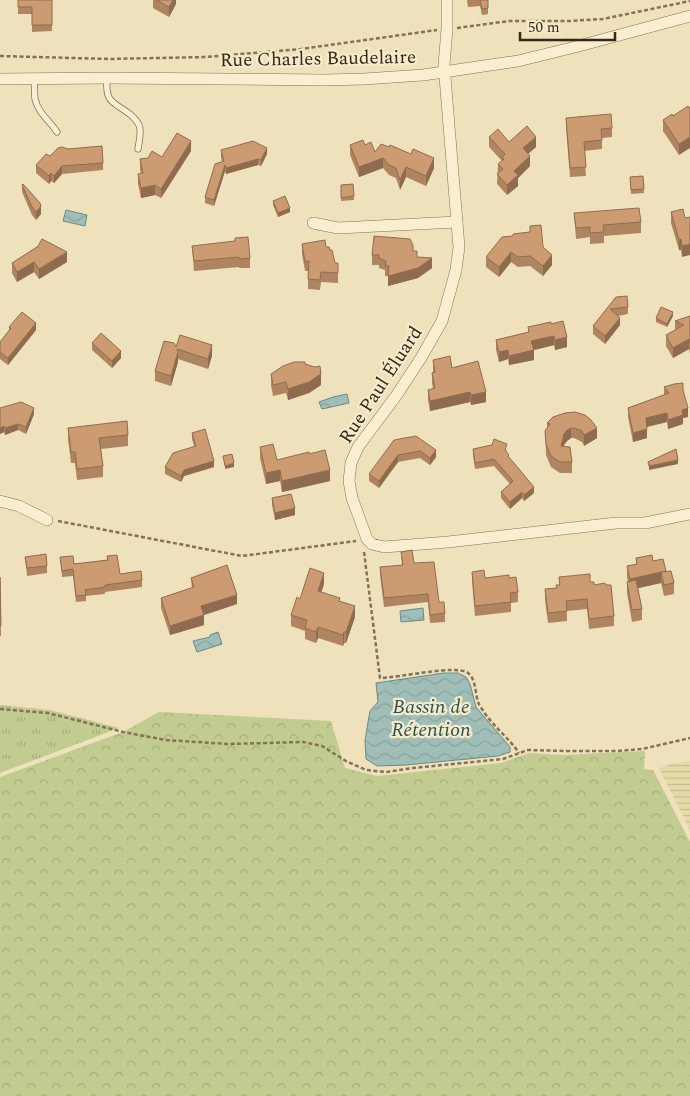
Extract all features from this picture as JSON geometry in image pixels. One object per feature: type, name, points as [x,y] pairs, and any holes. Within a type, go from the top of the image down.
[{"type":"street","name":"Rue Paul Éluard","points":[[368,541],[352,498],[349,481],[351,463],[358,447],[396,396],[442,321],[456,270],[459,247],[444,65],[446,0]]},
{"type":"street","name":"Rue Charles Baudelaire","points":[[0,79],[324,80],[392,78],[518,62],[690,16]]},
{"type":"street","points":[[313,223],[338,228],[457,222]]},
{"type":"street","points":[[0,501],[18,506],[47,520]]},
{"type":"street","points":[[368,541],[376,546],[384,547],[448,542],[616,523],[645,523],[690,514]]},
{"type":"lane","points":[[107,78],[106,91],[110,100],[133,117],[140,127],[138,149]]},
{"type":"lane","points":[[34,79],[34,97],[37,105],[57,132]]},
{"type":"path","points":[[0,56],[109,59],[206,57],[301,49],[509,21],[603,19],[690,1]]},
{"type":"path","points":[[47,520],[242,556],[368,541]]},
{"type":"path","points":[[368,541],[364,548],[380,678],[459,669],[468,673],[473,681],[478,702],[487,716],[518,753]]},
{"type":"path","points":[[0,709],[48,713],[123,732],[166,740],[228,744],[303,742],[322,746],[346,761],[366,770],[386,772],[503,759],[528,750],[642,749],[690,738]]},
{"type":"shaded area","points":[[690,761],[690,830],[659,768]]},
{"type":"green space","points":[[0,705],[50,710],[119,728],[0,773]]},
{"type":"green space","points":[[159,712],[331,721],[345,768],[377,776],[501,763],[529,753],[564,755],[645,751],[644,769],[653,770],[690,842],[690,1096],[0,1096],[0,777],[123,732]]},
{"type":"water","points":[[66,210],[87,215],[85,226],[63,221]]},
{"type":"water","points":[[347,394],[349,403],[322,409],[319,402]]},
{"type":"water","points":[[423,608],[424,620],[401,622],[400,611]]},
{"type":"water","points":[[218,632],[222,644],[197,652],[193,641],[210,637],[210,635]]},
{"type":"water","name":"Bassin de Rétention","points":[[444,673],[458,673],[466,677],[470,684],[476,707],[510,747],[510,752],[498,756],[406,765],[377,766],[366,759],[365,740],[370,711],[378,702],[376,683]]},
{"type":"building","points":[[18,0],[52,0],[52,25],[32,25],[32,7],[18,7]]},
{"type":"building","points":[[156,0],[173,0],[169,7]]},
{"type":"building","points":[[480,0],[488,0],[488,8],[482,9]]},
{"type":"building","points":[[688,106],[690,107],[690,137],[679,144],[663,120]]},
{"type":"building","points":[[611,114],[612,128],[601,129],[602,140],[584,142],[586,167],[570,168],[566,118]]},
{"type":"building","points":[[527,126],[536,137],[523,148],[530,156],[514,171],[518,175],[507,185],[497,174],[503,169],[498,164],[504,159],[502,157],[505,154],[489,137],[498,129],[509,142]]},
{"type":"building","points":[[177,133],[191,141],[161,189],[155,185],[141,188],[138,174],[143,173],[140,159],[148,158],[152,151],[162,157]]},
{"type":"building","points":[[363,140],[365,145],[371,142],[375,152],[381,144],[389,147],[390,145],[411,154],[413,149],[434,158],[426,176],[406,167],[400,180],[396,168],[389,165],[383,158],[359,167],[350,145]]},
{"type":"building","points":[[253,141],[267,148],[261,160],[258,159],[226,168],[225,165],[214,200],[205,197],[215,164],[224,161],[221,150]]},
{"type":"building","points":[[102,146],[103,163],[62,166],[54,176],[51,173],[49,176],[36,165],[46,154],[50,156],[58,148]]},
{"type":"building","points":[[643,176],[644,189],[631,190],[630,177]]},
{"type":"building","points":[[23,184],[40,203],[41,206],[36,212],[32,207]]},
{"type":"building","points":[[353,184],[354,196],[341,198],[341,185]]},
{"type":"building","points":[[285,196],[290,208],[278,213],[273,201]]},
{"type":"building","points":[[639,208],[641,222],[603,225],[604,232],[590,233],[590,227],[576,228],[574,213]]},
{"type":"building","points":[[683,209],[685,218],[690,217],[690,244],[682,246],[671,212]]},
{"type":"building","points":[[541,225],[543,247],[552,255],[543,266],[530,256],[518,257],[511,252],[499,267],[486,257],[502,237],[530,232],[530,226]]},
{"type":"building","points":[[374,236],[410,239],[413,251],[417,251],[417,257],[432,258],[418,268],[388,276],[389,266],[385,266],[386,261],[379,258],[379,255],[372,255]]},
{"type":"building","points":[[248,237],[250,258],[239,259],[239,257],[194,261],[192,246],[235,241],[235,238]]},
{"type":"building","points":[[42,239],[67,252],[39,269],[34,262],[17,272],[12,263],[37,248]]},
{"type":"building","points":[[325,240],[326,247],[332,250],[335,263],[338,263],[338,273],[321,272],[320,280],[308,279],[309,261],[305,262],[302,244]]},
{"type":"building","points":[[627,296],[628,307],[610,309],[620,318],[605,336],[593,326],[616,297]]},
{"type":"building","points":[[661,307],[673,312],[667,324],[656,318]]},
{"type":"building","points":[[22,312],[36,323],[8,358],[0,352],[0,342],[11,328],[9,327]]},
{"type":"building","points":[[690,316],[690,343],[689,339],[673,348],[666,335],[684,325],[675,321]]},
{"type":"building","points":[[563,321],[567,337],[555,340],[554,336],[531,341],[534,350],[509,356],[508,350],[499,352],[496,340],[529,332],[528,327]]},
{"type":"building","points":[[101,333],[121,351],[112,361],[92,343]]},
{"type":"building","points":[[180,335],[212,345],[208,359],[177,349],[178,352],[171,376],[155,371],[164,341],[174,343],[176,347]]},
{"type":"building","points":[[450,356],[452,368],[478,361],[486,392],[471,395],[470,392],[430,401],[428,390],[435,388],[432,373],[435,372],[433,360]]},
{"type":"building","points":[[294,362],[305,362],[305,364],[315,367],[320,366],[321,374],[309,382],[288,389],[286,382],[273,385],[271,374],[283,366]]},
{"type":"building","points":[[683,383],[688,408],[682,410],[683,415],[668,420],[667,413],[646,418],[647,429],[633,433],[628,408],[669,393],[664,387]]},
{"type":"building","points":[[21,402],[34,408],[26,427],[18,424],[0,428],[0,408]]},
{"type":"building","points":[[575,412],[585,415],[597,428],[584,435],[582,431],[574,428],[567,430],[561,446],[570,447],[572,462],[560,462],[551,456],[546,444],[545,431],[550,424],[547,423],[553,417]]},
{"type":"building","points":[[127,421],[128,435],[99,438],[103,466],[77,469],[75,452],[71,452],[68,428]]},
{"type":"building","points":[[205,429],[214,461],[184,470],[181,476],[165,467],[173,453],[196,446],[192,433]]},
{"type":"building","points":[[416,436],[436,450],[430,458],[420,451],[398,455],[379,481],[369,474],[394,440]]},
{"type":"building","points":[[494,439],[507,444],[505,450],[508,456],[534,487],[524,495],[522,492],[510,502],[501,492],[513,481],[494,459],[475,463],[473,449],[492,445]]},
{"type":"building","points":[[273,444],[277,460],[325,450],[330,470],[282,481],[280,470],[266,473],[260,447]]},
{"type":"building","points":[[676,449],[678,460],[649,466],[648,462]]},
{"type":"building","points":[[232,454],[234,463],[225,466],[223,456]]},
{"type":"building","points":[[291,494],[295,508],[275,513],[272,498]]},
{"type":"building","points":[[412,550],[414,563],[434,562],[439,602],[444,602],[445,613],[430,615],[428,594],[384,598],[380,567],[403,565],[401,552]]},
{"type":"building","points":[[46,554],[47,566],[27,568],[25,557]]},
{"type":"building","points":[[117,555],[120,574],[141,571],[142,580],[105,585],[105,587],[85,590],[86,595],[76,596],[73,569],[62,571],[60,557],[73,556],[74,564],[108,560],[107,556]]},
{"type":"building","points":[[652,555],[653,561],[663,559],[666,571],[630,579],[627,566],[637,564],[636,558]]},
{"type":"building","points":[[227,565],[237,595],[201,606],[204,615],[170,626],[161,598],[194,587],[191,578]]},
{"type":"building","points":[[310,568],[324,573],[318,591],[340,598],[339,601],[355,606],[346,632],[343,635],[318,627],[316,632],[305,628],[307,620],[291,615],[297,597],[300,599]]},
{"type":"building","points":[[484,570],[485,578],[509,575],[509,578],[516,577],[518,592],[510,593],[511,602],[475,606],[472,572]]},
{"type":"building","points":[[671,571],[674,583],[664,585],[661,572]]},
{"type":"building","points":[[590,574],[590,582],[594,582],[594,585],[605,583],[606,585],[611,585],[614,616],[589,619],[587,599],[566,601],[567,611],[548,613],[545,589],[557,588],[556,585],[560,585],[559,577]]},
{"type":"building","points":[[0,577],[1,626],[0,626]]},
{"type":"building","points":[[636,580],[642,609],[632,610],[627,582]]}]
